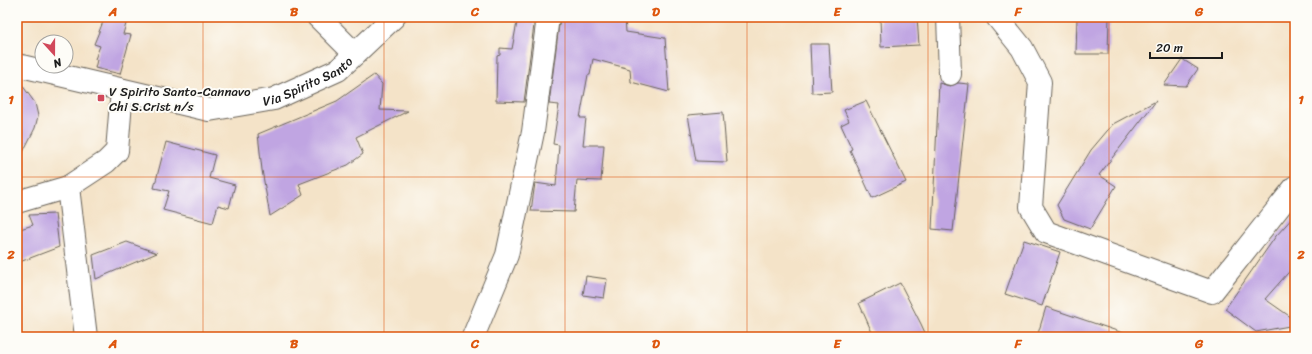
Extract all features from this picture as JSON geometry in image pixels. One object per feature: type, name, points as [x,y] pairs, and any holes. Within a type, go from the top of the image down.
[{"type":"street","points":[[318,17],[355,54]]},
{"type":"street","name":"Via Spirito Santo","points":[[17,65],[209,110],[274,99],[338,70],[394,17]]},
{"type":"street","points":[[473,337],[507,255],[533,132],[548,17]]},
{"type":"street","points":[[948,17],[950,74]]},
{"type":"street","points":[[997,17],[1022,48],[1040,82],[1031,207],[1046,232],[1212,292],[1295,187]]},
{"type":"street","points":[[17,202],[68,187],[106,162],[117,151],[122,90]]},
{"type":"street","points":[[68,187],[86,337]]},
{"type":"building","points":[[105,17],[128,17],[123,34],[131,35],[120,74],[95,68],[97,60],[95,59],[100,46],[94,44]]},
{"type":"building","points":[[518,17],[535,17],[524,102],[496,101],[497,56],[500,55],[500,48],[512,49]]},
{"type":"building","points":[[560,17],[625,17],[626,32],[665,38],[669,92],[631,82],[630,69],[593,59],[590,75],[588,75],[580,118],[586,118],[583,145],[604,145],[601,181],[577,180],[574,212],[531,211],[535,183],[556,186],[559,145],[553,144],[559,105],[549,104]]},
{"type":"building","points":[[880,17],[917,17],[919,45],[881,47]]},
{"type":"building","points":[[1077,17],[1109,17],[1108,54],[1076,54]]},
{"type":"building","points":[[810,44],[829,44],[832,92],[812,93]]},
{"type":"building","points":[[1182,59],[1198,69],[1186,86],[1164,85]]},
{"type":"building","points":[[374,75],[382,84],[380,110],[408,111],[356,137],[363,154],[348,165],[299,184],[303,195],[270,216],[262,170],[258,134],[337,101]]},
{"type":"building","points":[[17,78],[35,103],[38,116],[35,128],[17,164]]},
{"type":"building","points":[[939,83],[950,86],[958,83],[969,84],[953,231],[932,229]]},
{"type":"building","points":[[866,101],[906,182],[872,198],[850,150],[852,149],[841,125],[849,121],[844,110]]},
{"type":"building","points":[[1156,101],[1099,175],[1116,186],[1090,229],[1064,219],[1057,205],[1091,150],[1113,124]]},
{"type":"building","points":[[723,112],[727,162],[696,161],[688,115]]},
{"type":"building","points":[[166,142],[215,155],[209,178],[235,185],[229,208],[218,205],[213,223],[163,210],[169,191],[154,188]]},
{"type":"building","points":[[55,214],[59,247],[17,263],[17,230],[33,225],[29,215]]},
{"type":"building","points":[[1295,215],[1295,265],[1265,299],[1295,320],[1295,325],[1256,332],[1225,309],[1276,236]]},
{"type":"building","points":[[1024,240],[1060,252],[1042,306],[1005,294]]},
{"type":"building","points":[[127,242],[157,253],[96,279],[93,255]]},
{"type":"building","points":[[586,276],[607,279],[604,298],[583,295]]},
{"type":"building","points":[[900,283],[927,337],[874,337],[859,303]]},
{"type":"building","points":[[1046,307],[1126,334],[1126,337],[1037,337]]},
{"type":"place","name":"V Spirito Santo-Cannavo Chi S.Crist n/s","points":[[101,98]]}]
